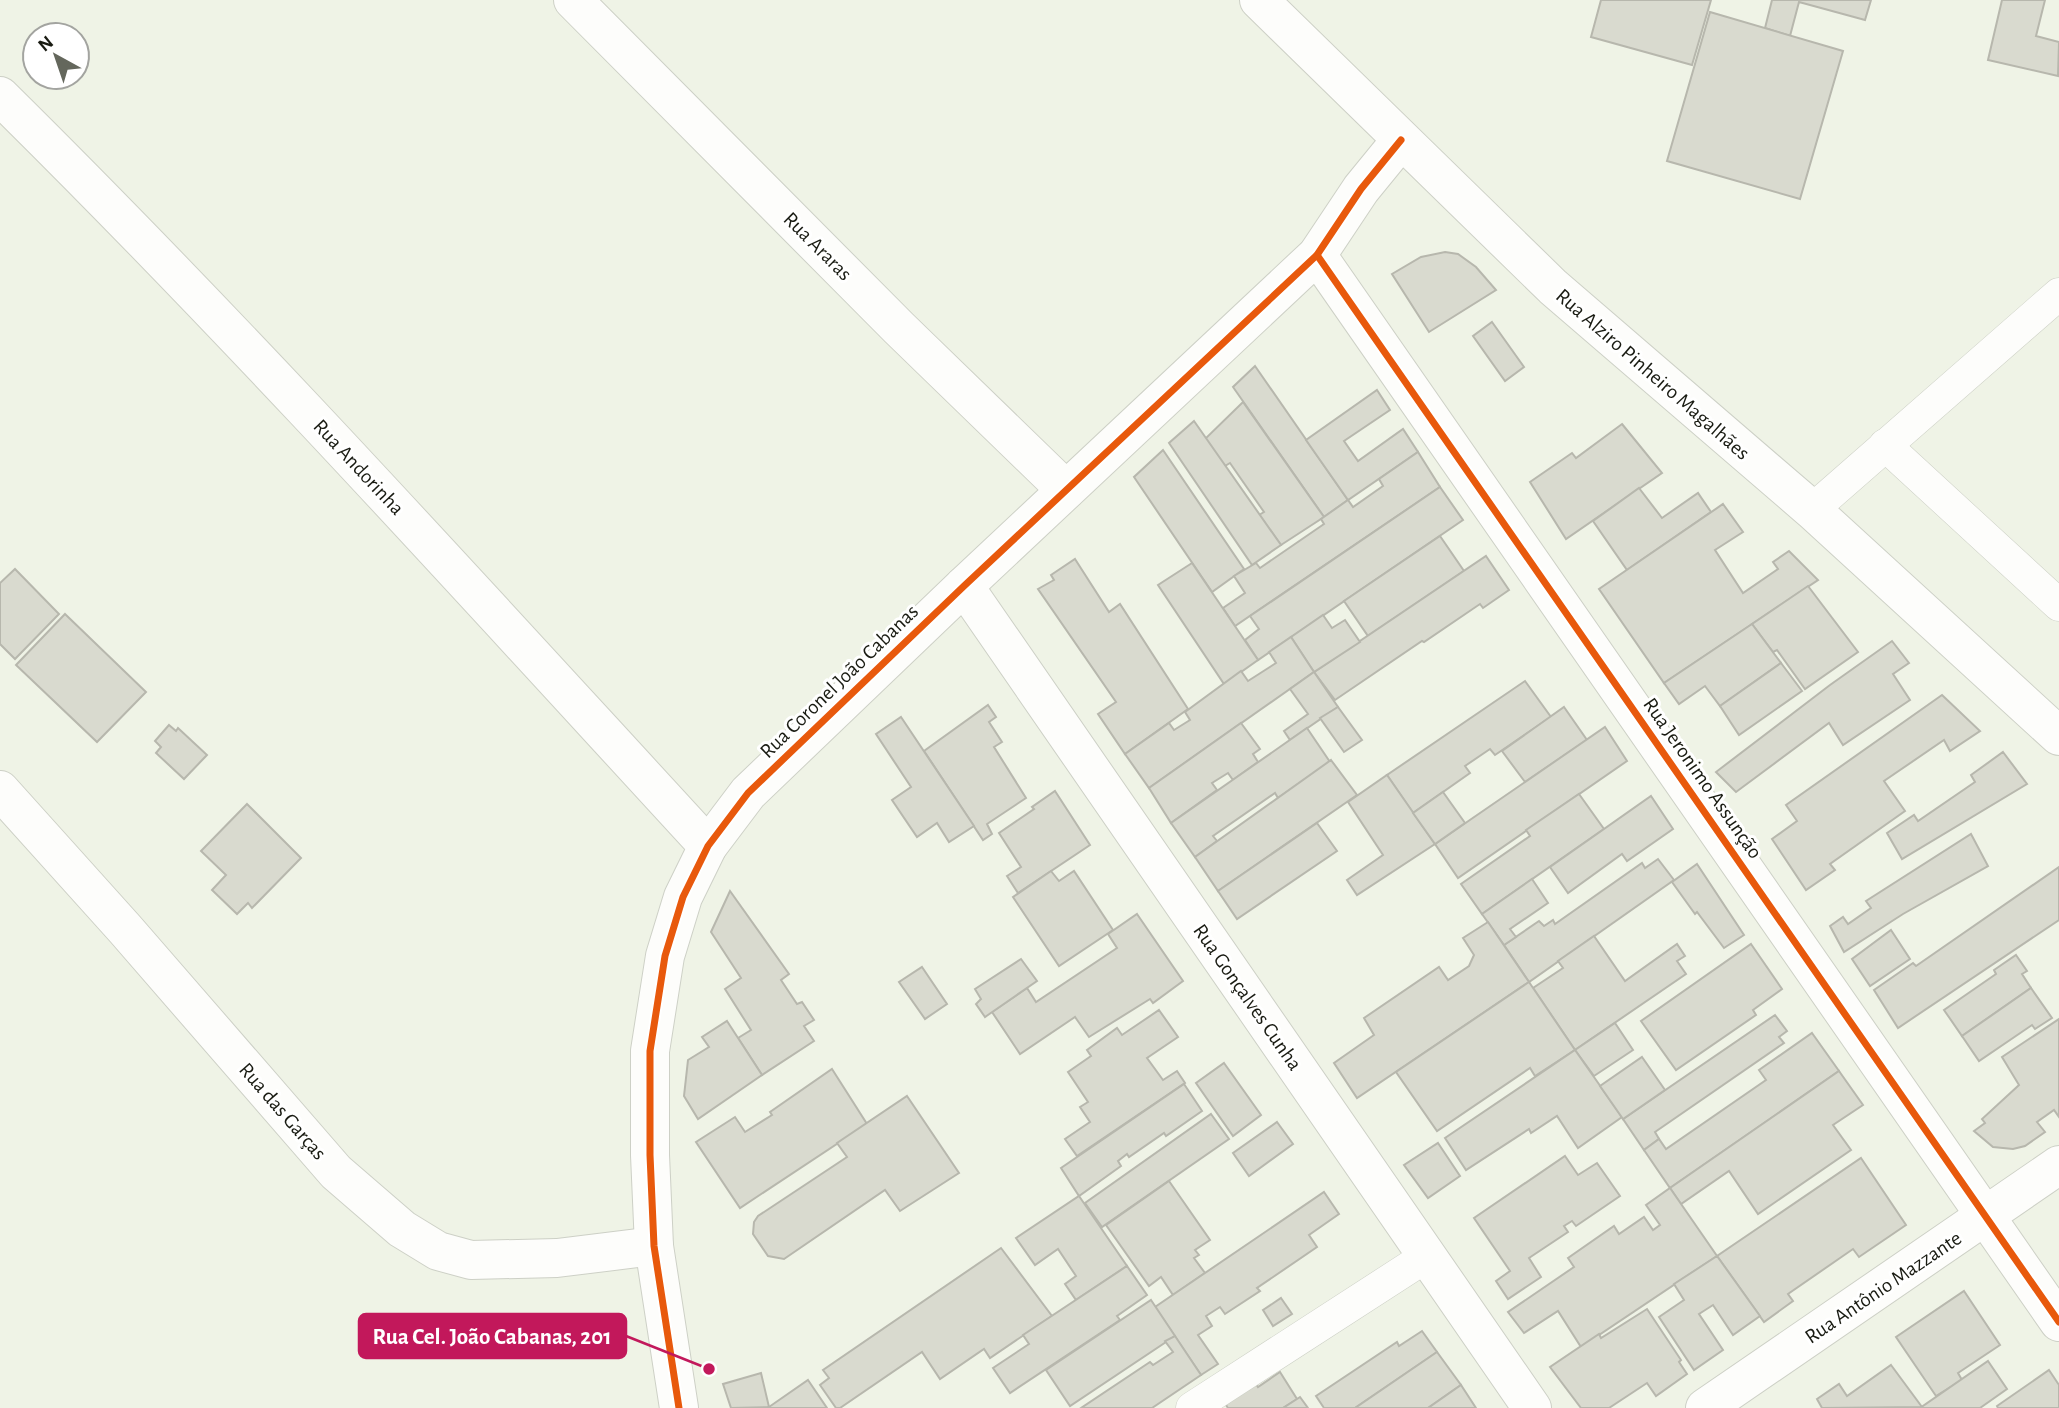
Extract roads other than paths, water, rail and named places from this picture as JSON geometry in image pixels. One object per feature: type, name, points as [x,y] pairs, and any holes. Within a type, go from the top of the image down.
[{"type":"street","name":"Rua Araras","points":[[573,0],[899,328],[1066,490]]},
{"type":"street","name":"Rua Alziro Pinheiro Magalhães","points":[[1259,0],[1553,287],[1812,510],[2059,736]]},
{"type":"street","name":"Rua Andorinha","points":[[0,96],[113,207],[240,340],[708,846]]},
{"type":"street","name":"Rua Coronel João Cabanas","points":[[679,1408],[654,1246],[650,1154],[650,1051],[665,956],[683,897],[708,846],[748,793],[1317,255],[1361,189],[1401,139]]},
{"type":"street","name":"Rua Jeronimo Assunção","points":[[1317,255],[2059,1322]]},
{"type":"street","name":"Rua Gonçalves Cunha","points":[[964,586],[1532,1408]]},
{"type":"street","name":"Rua das Garças","points":[[0,789],[336,1172],[402,1229],[438,1251],[471,1260],[557,1258],[654,1246]]},
{"type":"street","name":"Rua Antônio Mazzante","points":[[1705,1408],[2059,1165]]},
{"type":"lane","points":[[1812,510],[2059,294]]},
{"type":"lane","points":[[1885,445],[2059,605]]},
{"type":"lane","points":[[1192,1408],[1427,1256]]},
{"type":"place","name":"Rua Cel. João Cabanas, 201","points":[[709,1369]]}]
